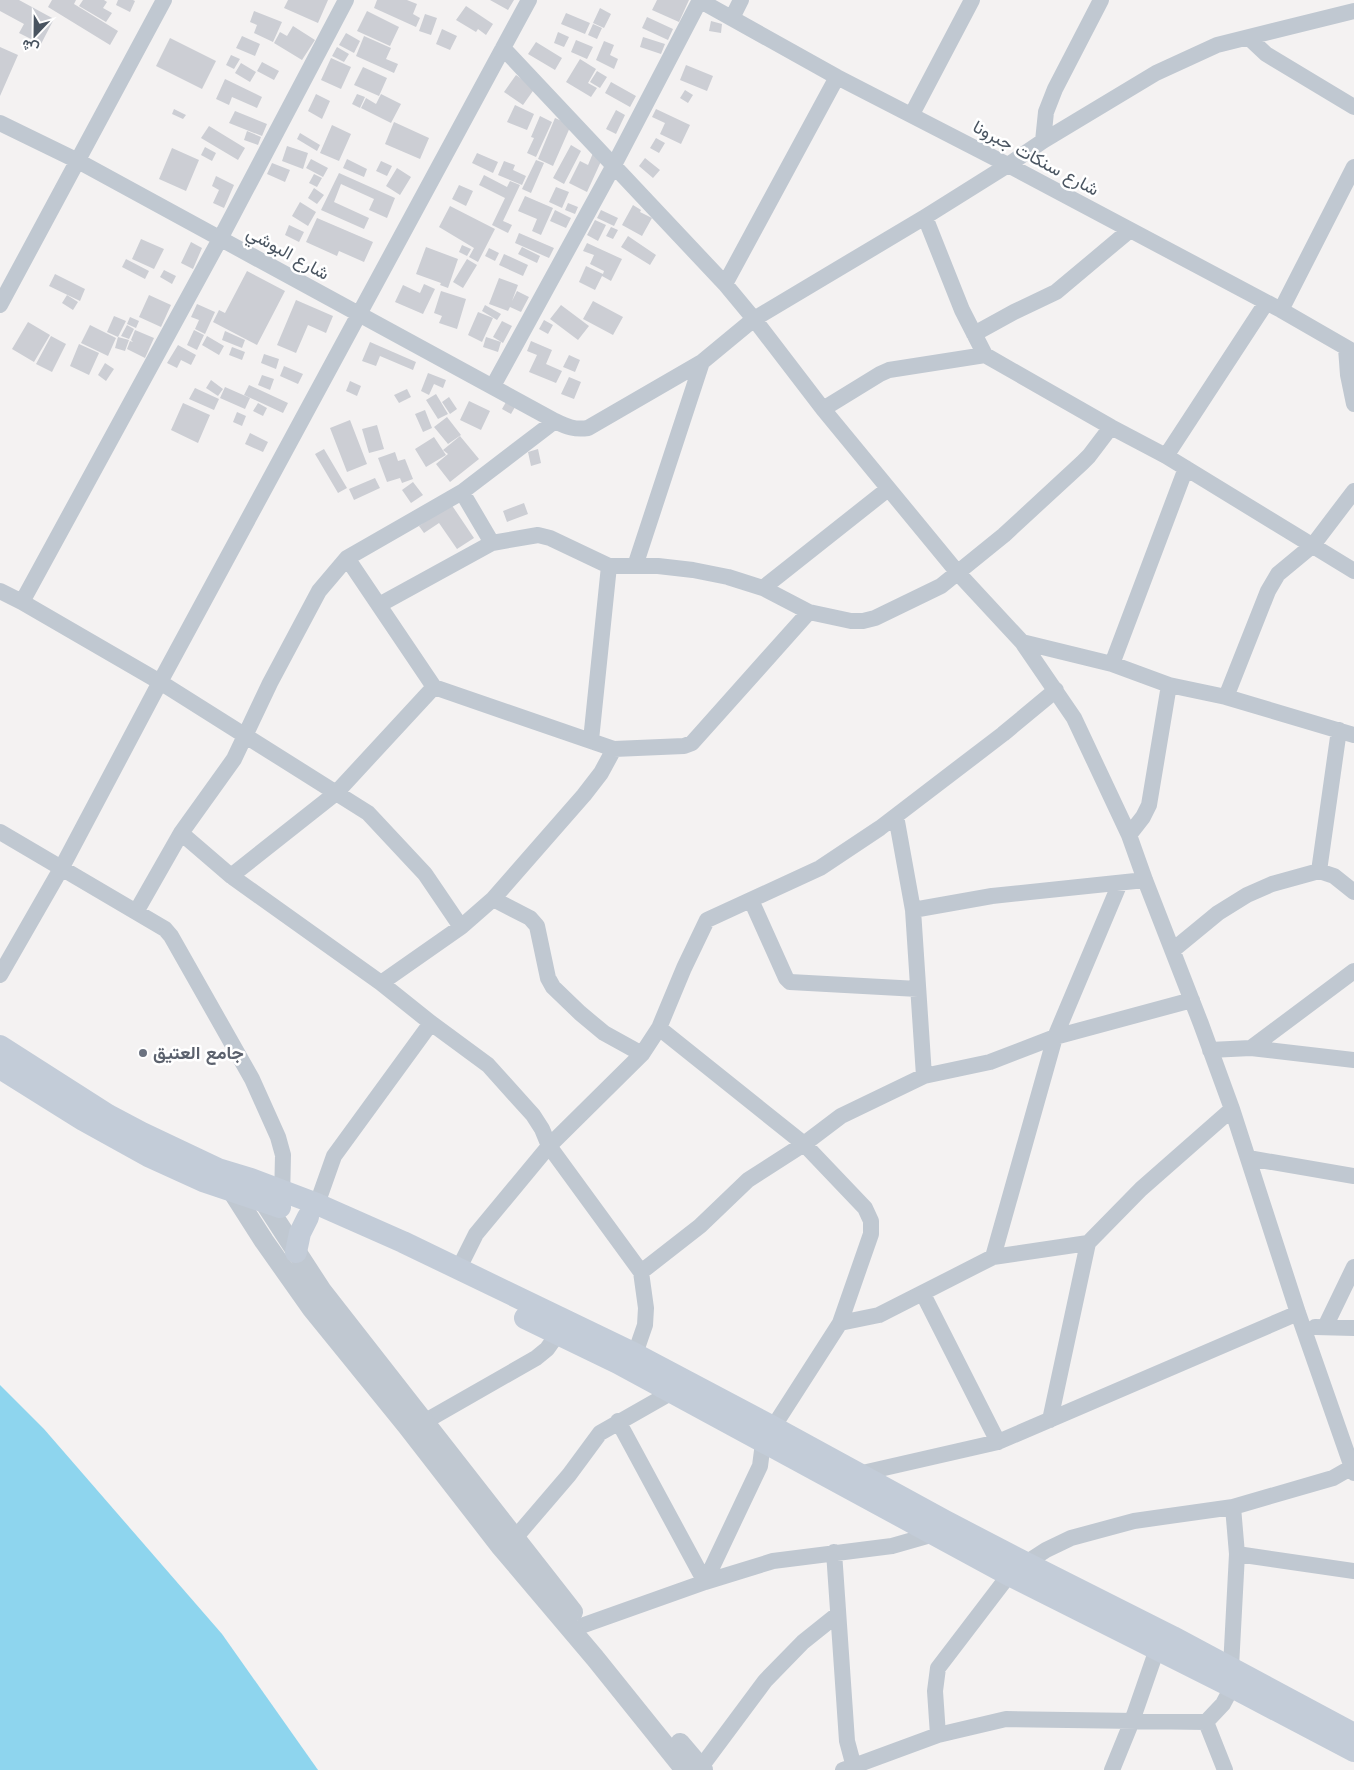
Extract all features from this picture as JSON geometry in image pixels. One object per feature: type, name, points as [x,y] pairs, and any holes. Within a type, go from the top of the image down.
[{"type":"main road","points":[[0,1046],[108,1115],[218,1169],[251,1180],[275,1199]]},
{"type":"main road","points":[[0,1068],[83,1120],[148,1156],[202,1181],[232,1190],[275,1199],[313,1211],[459,1268],[635,1354],[934,1534],[1173,1637],[1231,1677],[1354,1751]]},
{"type":"main road","points":[[296,1252],[300,1233],[313,1211]]},
{"type":"main road","points":[[313,1211],[618,1363],[672,1392],[858,1474],[1017,1569],[1158,1649],[1231,1677],[1354,1734]]},
{"type":"street","points":[[0,305],[164,0]]},
{"type":"street","points":[[22,602],[220,239],[346,0]]},
{"type":"street","points":[[0,975],[62,867],[358,314],[529,0]]},
{"type":"street","points":[[493,386],[614,165],[699,0]]},
{"type":"street","name":"شارع سنكات جبرونا","points":[[699,0],[837,77],[912,114],[1281,310],[1350,350]]},
{"type":"street","points":[[732,18],[741,0]]},
{"type":"street","points":[[912,114],[972,0]]},
{"type":"street","points":[[1043,141],[1046,112],[1055,89],[1101,0]]},
{"type":"street","name":"شارع البوشي","points":[[0,123],[78,161],[569,428],[588,428],[702,362],[754,319],[925,217],[1043,141],[1156,73],[1216,45],[1354,11]]},
{"type":"street","points":[[1249,38],[1266,54],[1354,107]]},
{"type":"street","points":[[503,48],[725,284],[822,409],[888,489],[958,573],[1022,642],[1074,718],[1129,835],[1144,880],[1192,1000],[1232,1110],[1300,1320],[1353,1468],[1333,1478],[1233,1507],[1134,1521],[1080,1536],[1046,1550],[1017,1569],[938,1668],[935,1691],[938,1735]]},
{"type":"street","points":[[725,284],[837,77]]},
{"type":"street","points":[[1281,310],[1354,167]]},
{"type":"street","points":[[925,217],[962,310],[985,356],[1166,456],[1354,571]]},
{"type":"street","points":[[974,334],[1056,292],[1130,230]]},
{"type":"street","points":[[1166,456],[1266,303]]},
{"type":"street","points":[[1350,350],[1348,376],[1354,404]]},
{"type":"street","points":[[822,409],[889,370],[985,356]]},
{"type":"street","points":[[635,566],[702,362]]},
{"type":"street","points":[[136,912],[180,833],[234,759],[270,683],[319,591],[347,558],[462,492],[556,421]]},
{"type":"street","points":[[379,605],[492,543],[538,536],[550,538],[609,566],[658,566],[728,577],[763,588],[809,612],[863,622],[876,618],[941,586],[958,573],[1004,535],[1090,456],[1111,427]]},
{"type":"street","points":[[1112,664],[1186,468]]},
{"type":"street","points":[[763,588],[888,489]]},
{"type":"street","points":[[462,492],[492,543]]},
{"type":"street","points":[[1226,697],[1268,591],[1278,574],[1314,545],[1354,492]]},
{"type":"street","points":[[347,558],[434,687],[614,749],[684,746],[692,743],[809,612]]},
{"type":"street","points":[[591,740],[609,566]]},
{"type":"street","points":[[0,591],[160,682],[368,813],[425,874],[461,928]]},
{"type":"street","points":[[1022,642],[1112,664],[1169,685],[1226,697],[1346,732],[1318,871]]},
{"type":"street","points":[[1129,835],[1143,817],[1149,805],[1169,685]]},
{"type":"street","points":[[231,876],[336,792],[434,687]]},
{"type":"street","points":[[459,1268],[476,1234],[549,1146],[642,1054],[659,1028],[684,968],[707,920],[820,868],[896,816],[1003,734],[1056,690]]},
{"type":"street","points":[[381,983],[461,928],[493,899],[584,795],[601,772],[614,749]]},
{"type":"street","points":[[896,816],[913,910],[924,1076]]},
{"type":"street","points":[[0,832],[165,929],[172,936],[252,1078],[278,1137],[283,1155],[275,1199],[296,1252],[322,1291],[696,1769]]},
{"type":"street","points":[[180,833],[231,876],[381,983],[488,1065],[533,1115],[542,1129],[549,1146],[641,1272],[646,1308],[645,1325],[635,1354]]},
{"type":"street","points":[[1172,950],[1218,913],[1253,892],[1272,884],[1318,871],[1334,876],[1354,892]]},
{"type":"street","points":[[913,910],[992,896],[1144,880]]},
{"type":"street","points":[[994,1257],[1055,1037],[1120,883]]},
{"type":"street","points":[[493,899],[530,918],[538,926],[548,978],[553,987],[604,1033],[642,1054]]},
{"type":"street","points":[[751,900],[786,978],[790,982],[918,989]]},
{"type":"street","points":[[1251,1048],[1354,971]]},
{"type":"street","points":[[641,1272],[700,1226],[748,1180],[804,1144],[841,1116],[924,1076],[990,1062],[1055,1037],[1192,1000]]},
{"type":"street","points":[[313,1211],[334,1156],[431,1023]]},
{"type":"street","points":[[659,1028],[804,1144],[864,1208],[871,1221],[871,1234],[840,1323],[768,1435],[760,1466],[705,1582]]},
{"type":"street","points":[[1210,1050],[1251,1048],[1354,1060]]},
{"type":"street","points":[[1050,1420],[1088,1243],[1140,1189],[1232,1110]]},
{"type":"street","points":[[1248,1158],[1354,1176]]},
{"type":"street","points":[[218,1169],[264,1241],[312,1309],[407,1426],[501,1547],[595,1658],[696,1769]]},
{"type":"street","points":[[840,1323],[879,1315],[994,1257],[1088,1243]]},
{"type":"street","points":[[1325,1327],[1354,1267]]},
{"type":"street","points":[[923,1294],[998,1442]]},
{"type":"street","points":[[858,1474],[998,1442],[1300,1320],[1325,1327],[1354,1328]]},
{"type":"street","points":[[424,1422],[536,1358],[547,1349],[557,1334]]},
{"type":"street","points":[[515,1538],[569,1475],[600,1433],[618,1421],[672,1392]]},
{"type":"street","points":[[618,1421],[705,1582]]},
{"type":"street","points":[[834,1552],[847,1742],[852,1769],[938,1735],[1006,1719],[1206,1722],[1223,1704],[1231,1677],[1237,1554],[1233,1507]]},
{"type":"street","points":[[584,1625],[705,1582],[773,1562],[834,1552],[892,1546],[934,1534]]},
{"type":"street","points":[[1237,1554],[1354,1571]]},
{"type":"street","points":[[696,1769],[765,1681],[803,1642],[838,1614]]},
{"type":"street","points":[[1112,1770],[1158,1649]]},
{"type":"street","points":[[1206,1722],[1225,1770]]},
{"type":"water","points":[[0,1385],[44,1429],[222,1634],[318,1770],[0,1770]]},
{"type":"building","points":[[0,0],[19,0],[54,19],[41,44],[19,33],[24,24],[0,11]]},
{"type":"building","points":[[52,0],[76,0],[74,4],[118,31],[110,45],[48,7]]},
{"type":"building","points":[[83,0],[104,0],[107,2],[103,8],[112,13],[106,22],[79,6]]},
{"type":"building","points":[[118,0],[135,1],[130,12],[116,5]]},
{"type":"building","points":[[288,0],[328,0],[318,23],[284,8]]},
{"type":"building","points":[[377,0],[407,0],[417,4],[413,14],[420,18],[416,27],[374,8]]},
{"type":"building","points":[[490,0],[514,0],[508,10]]},
{"type":"building","points":[[657,0],[689,0],[679,22],[652,10]]},
{"type":"building","points":[[466,6],[493,24],[486,35],[478,29],[476,32],[456,20]]},
{"type":"building","points":[[600,8],[611,14],[604,28],[593,23]]},
{"type":"building","points":[[254,11],[282,22],[273,42],[254,33],[257,25],[250,22]]},
{"type":"building","points":[[367,11],[399,27],[390,46],[357,31]]},
{"type":"building","points":[[566,13],[590,23],[585,34],[561,24]]},
{"type":"building","points":[[425,14],[437,18],[431,35],[419,31]]},
{"type":"building","points":[[647,17],[673,29],[668,40],[642,28]]},
{"type":"building","points":[[711,21],[722,24],[721,33],[709,31]]},
{"type":"building","points":[[593,24],[602,28],[597,39],[588,35]]},
{"type":"building","points":[[293,26],[315,40],[302,60],[274,43],[280,32],[287,36]]},
{"type":"building","points":[[442,29],[457,36],[450,50],[436,44]]},
{"type":"building","points":[[558,32],[569,37],[564,47],[554,43]]},
{"type":"building","points":[[346,33],[360,41],[354,53],[339,45]]},
{"type":"building","points":[[242,36],[260,44],[255,56],[236,48]]},
{"type":"building","points":[[364,36],[391,48],[386,59],[398,64],[394,73],[356,56]]},
{"type":"building","points":[[643,37],[665,44],[661,54],[640,47]]},
{"type":"building","points":[[170,38],[216,61],[202,89],[156,66]]},
{"type":"building","points":[[576,40],[593,47],[587,59],[571,52]]},
{"type":"building","points":[[604,41],[614,45],[610,55],[618,59],[614,69],[596,60]]},
{"type":"building","points":[[536,42],[562,58],[555,70],[528,54]]},
{"type":"building","points":[[0,47],[18,55],[0,96]]},
{"type":"building","points":[[337,47],[349,54],[344,62],[332,56]]},
{"type":"building","points":[[231,55],[240,59],[234,69],[226,65]]},
{"type":"building","points":[[331,58],[351,67],[341,89],[321,80]]},
{"type":"building","points":[[580,59],[596,69],[588,83],[597,88],[591,97],[566,82]]},
{"type":"building","points":[[262,62],[279,71],[274,80],[257,71]]},
{"type":"building","points":[[241,63],[256,72],[250,82],[235,73]]},
{"type":"building","points":[[686,65],[713,76],[707,91],[680,80]]},
{"type":"building","points":[[363,67],[387,78],[379,96],[354,85]]},
{"type":"building","points":[[597,71],[607,77],[600,88],[590,82]]},
{"type":"building","points":[[516,75],[535,88],[523,105],[504,92]]},
{"type":"building","points":[[225,79],[262,97],[257,108],[232,97],[229,105],[216,99]]},
{"type":"building","points":[[611,82],[636,96],[630,107],[605,93]]},
{"type":"building","points":[[685,90],[693,95],[688,103],[680,98]]},
{"type":"building","points":[[316,94],[330,101],[322,119],[308,111]]},
{"type":"building","points":[[357,94],[365,97],[360,108],[352,104]]},
{"type":"building","points":[[381,94],[401,104],[391,123],[361,108],[366,98],[376,104]]},
{"type":"building","points":[[515,105],[534,114],[527,130],[507,122]]},
{"type":"building","points":[[174,109],[186,115],[183,119],[172,114]]},
{"type":"building","points":[[656,109],[690,125],[681,144],[660,134],[665,123],[652,117]]},
{"type":"building","points":[[616,110],[625,115],[616,134],[606,129]]},
{"type":"building","points":[[235,111],[267,124],[262,136],[229,123]]},
{"type":"building","points":[[540,116],[552,122],[536,157],[527,153],[534,138],[531,137]]},
{"type":"building","points":[[555,118],[571,125],[553,166],[538,159]]},
{"type":"building","points":[[394,122],[429,138],[420,159],[385,144]]},
{"type":"building","points":[[332,125],[351,134],[339,161],[320,153]]},
{"type":"building","points":[[209,126],[245,148],[238,160],[201,138]]},
{"type":"building","points":[[247,131],[261,137],[258,145],[244,140]]},
{"type":"building","points":[[300,133],[320,145],[317,151],[297,139]]},
{"type":"building","points":[[656,138],[665,143],[659,153],[650,148]]},
{"type":"building","points":[[571,145],[581,151],[564,184],[553,178]]},
{"type":"building","points":[[287,146],[308,153],[303,169],[282,161]]},
{"type":"building","points":[[205,147],[216,153],[212,161],[201,155]]},
{"type":"building","points":[[172,148],[199,160],[186,191],[159,179]]},
{"type":"building","points":[[477,153],[498,162],[493,173],[472,163]]},
{"type":"building","points":[[593,153],[603,157],[587,192],[569,183],[580,161],[588,165]]},
{"type":"building","points":[[645,158],[660,170],[653,178],[639,166]]},
{"type":"building","points":[[311,159],[328,168],[323,177],[306,168]]},
{"type":"building","points":[[347,159],[367,169],[364,177],[343,168]]},
{"type":"building","points":[[536,160],[544,163],[531,193],[522,189]]},
{"type":"building","points":[[381,161],[392,166],[387,176],[376,171]]},
{"type":"building","points":[[504,161],[515,165],[513,170],[526,176],[522,185],[498,175]]},
{"type":"building","points":[[272,163],[290,170],[285,182],[267,174]]},
{"type":"building","points":[[397,168],[411,177],[400,195],[386,186]]},
{"type":"building","points":[[339,173],[395,198],[387,218],[369,210],[374,199],[341,184],[334,202],[369,218],[364,229],[321,210]]},
{"type":"building","points":[[314,174],[322,178],[317,187],[309,183]]},
{"type":"building","points":[[484,175],[507,187],[510,181],[520,185],[503,221],[512,225],[508,233],[492,225],[505,198],[479,185]]},
{"type":"building","points":[[216,176],[234,185],[224,208],[213,203],[219,190],[212,186]]},
{"type":"building","points":[[459,185],[473,191],[466,206],[452,199]]},
{"type":"building","points":[[556,187],[569,192],[562,208],[549,202]]},
{"type":"building","points":[[314,188],[324,195],[317,204],[308,198]]},
{"type":"building","points":[[525,196],[553,208],[541,235],[532,231],[537,219],[518,211]]},
{"type":"building","points":[[300,202],[316,212],[308,226],[292,216]]},
{"type":"building","points":[[568,203],[578,207],[575,214],[565,210]]},
{"type":"building","points":[[633,205],[641,210],[640,212],[652,218],[642,236],[622,225]]},
{"type":"building","points":[[450,206],[495,229],[478,262],[469,257],[474,248],[439,227]]},
{"type":"building","points":[[555,210],[571,218],[566,228],[550,221]]},
{"type":"building","points":[[601,210],[618,218],[614,226],[597,218]]},
{"type":"building","points":[[317,218],[373,242],[364,262],[339,251],[337,256],[306,242]]},
{"type":"building","points":[[595,220],[606,225],[598,241],[587,235]]},
{"type":"building","points":[[289,225],[304,232],[299,242],[285,235]]},
{"type":"building","points":[[611,227],[618,230],[613,239],[606,236]]},
{"type":"building","points":[[519,233],[554,248],[549,258],[515,243]]},
{"type":"building","points":[[628,236],[656,255],[650,265],[621,247]]},
{"type":"building","points":[[141,239],[164,249],[154,269],[132,259]]},
{"type":"building","points":[[191,242],[202,248],[193,269],[181,263]]},
{"type":"building","points":[[587,243],[622,259],[611,281],[602,276],[595,290],[579,282],[586,266],[603,274],[604,271],[590,264],[594,255],[583,251]]},
{"type":"building","points":[[462,245],[471,249],[467,256],[459,252]]},
{"type":"building","points":[[426,247],[458,259],[448,288],[440,285],[441,283],[416,274]]},
{"type":"building","points":[[522,247],[540,256],[537,263],[518,254]]},
{"type":"building","points":[[489,248],[499,253],[495,261],[485,256]]},
{"type":"building","points":[[504,254],[528,265],[523,276],[499,265]]},
{"type":"building","points":[[126,259],[149,271],[145,279],[122,267]]},
{"type":"building","points":[[467,259],[477,265],[463,288],[453,282]]},
{"type":"building","points":[[164,270],[176,276],[172,284],[160,277]]},
{"type":"building","points":[[247,271],[285,291],[257,345],[213,322],[219,310],[225,313]]},
{"type":"building","points":[[55,274],[85,289],[80,301],[49,286]]},
{"type":"building","points":[[499,278],[518,285],[512,301],[517,291],[529,297],[521,312],[510,307],[508,311],[489,304]]},
{"type":"building","points":[[424,284],[435,289],[423,314],[395,302],[403,285],[420,293]]},
{"type":"building","points":[[441,291],[466,299],[457,329],[439,323],[442,316],[434,313]]},
{"type":"building","points":[[67,295],[78,302],[73,310],[62,303]]},
{"type":"building","points":[[149,295],[171,305],[161,327],[139,317]]},
{"type":"building","points":[[296,300],[333,316],[326,333],[308,325],[296,353],[277,345]]},
{"type":"building","points":[[593,301],[623,317],[613,335],[583,319]]},
{"type":"building","points":[[197,304],[215,312],[205,334],[195,329],[199,320],[191,317]]},
{"type":"building","points":[[485,305],[501,314],[497,320],[482,311]]},
{"type":"building","points":[[561,305],[589,326],[578,340],[550,319]]},
{"type":"building","points":[[478,312],[493,318],[482,342],[468,335]]},
{"type":"building","points":[[114,316],[126,321],[118,337],[107,332]]},
{"type":"building","points":[[130,317],[139,321],[136,328],[127,324]]},
{"type":"building","points":[[544,320],[553,325],[548,334],[539,329]]},
{"type":"building","points":[[502,321],[512,326],[503,343],[493,337]]},
{"type":"building","points":[[28,322],[50,335],[34,362],[12,349]]},
{"type":"building","points":[[90,325],[116,338],[108,356],[81,343]]},
{"type":"building","points":[[127,325],[134,329],[129,339],[121,336]]},
{"type":"building","points":[[135,330],[154,338],[145,358],[127,349],[130,341],[133,342],[131,340]]},
{"type":"building","points":[[194,330],[204,335],[197,350],[187,345]]},
{"type":"building","points":[[225,331],[245,340],[242,348],[222,340]]},
{"type":"building","points":[[51,336],[66,344],[52,372],[36,364]]},
{"type":"building","points":[[207,336],[224,346],[219,355],[202,345]]},
{"type":"building","points":[[118,337],[129,340],[125,351],[115,348]]},
{"type":"building","points":[[486,337],[501,342],[498,352],[483,347]]},
{"type":"building","points":[[531,341],[552,350],[546,364],[562,371],[556,383],[529,372],[537,355],[527,351]]},
{"type":"building","points":[[370,342],[416,362],[413,370],[380,356],[376,366],[362,361]]},
{"type":"building","points":[[79,344],[99,353],[89,375],[70,366]]},
{"type":"building","points":[[178,345],[196,355],[191,365],[181,360],[177,368],[167,363]]},
{"type":"building","points":[[232,347],[245,352],[242,360],[229,355]]},
{"type":"building","points":[[264,354],[279,359],[276,369],[261,363]]},
{"type":"building","points":[[569,355],[580,360],[575,372],[563,367]]},
{"type":"building","points":[[105,363],[114,369],[106,381],[98,375]]},
{"type":"building","points":[[284,366],[303,374],[298,384],[280,376]]},
{"type":"building","points":[[428,373],[446,380],[443,388],[434,384],[429,395],[421,391]]},
{"type":"building","points":[[262,375],[274,379],[270,390],[258,385]]},
{"type":"building","points":[[569,377],[581,382],[574,399],[561,394]]},
{"type":"building","points":[[211,380],[223,389],[218,396],[206,388]]},
{"type":"building","points":[[350,381],[361,386],[357,396],[346,391]]},
{"type":"building","points":[[249,385],[288,403],[283,413],[244,395]]},
{"type":"building","points":[[225,387],[250,398],[245,409],[220,398]]},
{"type":"building","points":[[195,388],[219,399],[214,410],[189,399]]},
{"type":"building","points":[[407,389],[411,397],[399,403],[394,395]]},
{"type":"building","points":[[436,394],[448,414],[438,419],[426,400]]},
{"type":"building","points":[[449,397],[457,409],[450,414],[442,402]]},
{"type":"building","points":[[469,401],[490,411],[481,430],[460,420]]},
{"type":"building","points":[[506,402],[515,407],[511,414],[502,409]]},
{"type":"building","points":[[183,403],[210,415],[198,443],[171,430]]},
{"type":"building","points":[[258,403],[267,408],[263,416],[253,411]]},
{"type":"building","points":[[425,410],[432,428],[423,432],[415,414]]},
{"type":"building","points":[[237,412],[246,416],[242,426],[233,422]]},
{"type":"building","points":[[447,417],[461,435],[448,444],[434,427]]},
{"type":"building","points":[[350,420],[367,464],[347,472],[330,428]]},
{"type":"building","points":[[377,425],[384,449],[369,453],[362,429]]},
{"type":"building","points":[[250,433],[268,442],[263,452],[245,444]]},
{"type":"building","points":[[460,436],[479,459],[450,482],[436,464],[448,454],[443,450]]},
{"type":"building","points":[[434,437],[446,455],[426,467],[415,449]]},
{"type":"building","points":[[324,449],[347,488],[338,493],[315,454]]},
{"type":"building","points":[[538,449],[541,463],[531,466],[528,452]]},
{"type":"building","points":[[395,452],[398,461],[405,459],[413,479],[402,483],[400,478],[387,482],[378,458]]},
{"type":"building","points":[[375,478],[380,488],[354,500],[349,489]]},
{"type":"building","points":[[413,482],[423,495],[411,503],[402,490]]},
{"type":"building","points":[[524,503],[528,514],[507,522],[503,511]]},
{"type":"building","points":[[451,504],[474,538],[457,549],[439,523],[424,533],[419,526]]},
{"type":"place","name":"جامع العتيق","points":[[143,1053]]}]
